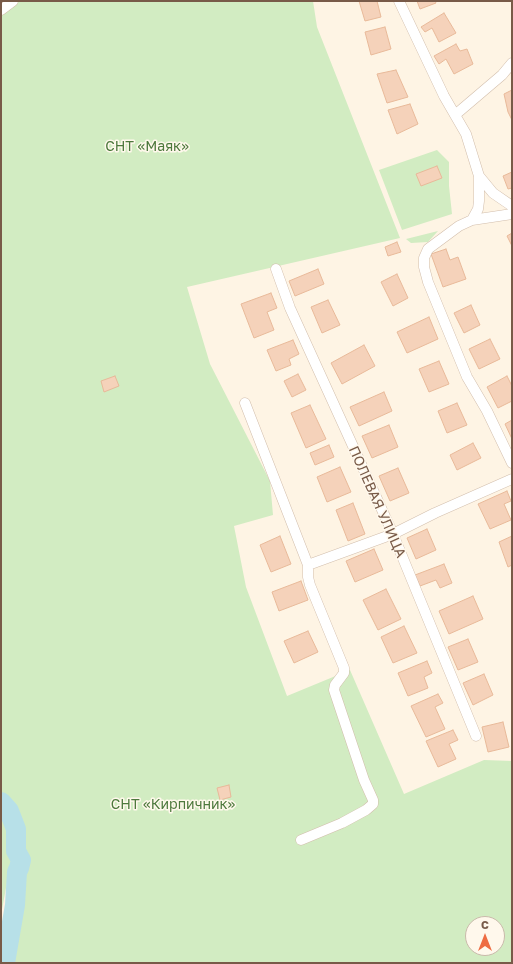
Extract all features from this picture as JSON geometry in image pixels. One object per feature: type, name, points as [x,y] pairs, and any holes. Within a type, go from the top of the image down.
[{"type":"street","points":[[1,10],[13,1]]},
{"type":"street","points":[[399,1],[444,96],[466,134],[479,176],[480,201],[478,209],[472,220]]},
{"type":"street","points":[[455,115],[502,75],[512,63]]},
{"type":"street","points":[[479,176],[493,193],[512,206]]},
{"type":"street","points":[[512,214],[472,220],[459,226],[428,249],[424,258],[424,268],[428,282],[467,377],[487,411],[512,463]]},
{"type":"street","name":"ПОЛЕВАЯ УЛИЦА","points":[[276,269],[290,308],[393,534],[476,736]]},
{"type":"street","points":[[245,402],[308,565],[310,585],[344,668],[344,673],[335,685],[334,690],[372,800],[372,804],[366,810],[342,823],[301,840]]},
{"type":"street","points":[[308,565],[393,534],[435,513],[512,479]]},
{"type":"green space","name":"СНТ «Кирпичник»","points":[[1,1],[313,1],[317,27],[400,238],[187,287],[210,364],[270,481],[273,515],[234,526],[246,587],[287,696],[350,670],[404,794],[484,760],[512,761],[512,963],[5,963],[15,905],[17,872],[21,860],[16,851],[16,829],[9,811],[1,802]]},
{"type":"green space","points":[[437,150],[449,162],[449,186],[452,214],[402,230],[379,170]]},
{"type":"green space","points":[[438,231],[428,242],[411,243],[406,239]]},
{"type":"green space","points":[[1,806],[7,812],[13,829],[13,850],[1,915]]},
{"type":"building","points":[[359,1],[377,1],[381,17],[365,21]]},
{"type":"building","points":[[417,1],[435,1],[436,3],[420,9]]},
{"type":"building","points":[[444,13],[456,33],[439,42],[432,28],[425,32],[421,27]]},
{"type":"building","points":[[385,27],[391,49],[371,55],[365,32]]},
{"type":"building","points":[[456,44],[460,51],[467,49],[473,64],[454,74],[446,59],[439,64],[434,56]]},
{"type":"building","points":[[396,70],[408,97],[387,103],[377,74]]},
{"type":"building","points":[[512,90],[512,120],[508,112],[504,94]]},
{"type":"building","points":[[410,104],[418,124],[397,134],[388,110]]},
{"type":"building","points":[[437,166],[442,178],[421,186],[416,174]]},
{"type":"building","points":[[512,172],[512,188],[508,189],[503,176]]},
{"type":"building","points":[[512,233],[512,246],[507,236]]},
{"type":"building","points":[[397,242],[401,252],[388,256],[385,247]]},
{"type":"building","points":[[446,249],[450,260],[458,257],[466,279],[443,287],[431,254]]},
{"type":"building","points":[[318,269],[324,284],[295,296],[289,281]]},
{"type":"building","points":[[397,274],[408,298],[393,306],[381,282]]},
{"type":"building","points":[[271,293],[277,308],[267,312],[274,330],[254,338],[241,304]]},
{"type":"building","points":[[328,300],[340,325],[322,333],[311,307]]},
{"type":"building","points":[[471,305],[480,325],[464,333],[454,313]]},
{"type":"building","points":[[429,317],[438,339],[407,353],[397,332]]},
{"type":"building","points":[[490,339],[500,359],[479,369],[469,349]]},
{"type":"building","points":[[293,340],[299,354],[289,359],[291,365],[276,371],[267,350]]},
{"type":"building","points":[[364,345],[375,366],[342,384],[331,363]]},
{"type":"building","points":[[439,361],[449,384],[429,392],[419,369]]},
{"type":"building","points":[[298,374],[306,390],[292,397],[284,381]]},
{"type":"building","points":[[115,376],[119,386],[104,392],[101,381]]},
{"type":"building","points":[[507,376],[512,386],[512,401],[498,408],[487,387]]},
{"type":"building","points":[[384,392],[392,411],[359,426],[350,407]]},
{"type":"building","points":[[457,403],[467,425],[447,433],[438,411]]},
{"type":"building","points":[[310,405],[326,439],[306,448],[291,413]]},
{"type":"building","points":[[512,420],[512,439],[505,424]]},
{"type":"building","points":[[389,425],[398,447],[372,458],[362,436]]},
{"type":"building","points":[[473,443],[481,458],[457,470],[450,455]]},
{"type":"building","points":[[329,445],[334,457],[315,465],[310,453]]},
{"type":"building","points":[[340,467],[351,492],[327,502],[317,477]]},
{"type":"building","points":[[398,468],[409,493],[390,501],[379,476]]},
{"type":"building","points":[[507,491],[511,501],[504,504],[511,520],[490,529],[478,504]]},
{"type":"building","points":[[353,503],[365,534],[348,541],[336,510]]},
{"type":"building","points":[[427,529],[436,550],[416,559],[407,538]]},
{"type":"building","points":[[280,536],[291,564],[271,572],[260,545]]},
{"type":"building","points":[[512,536],[512,565],[508,567],[499,542]]},
{"type":"building","points":[[374,549],[383,570],[355,582],[346,561]]},
{"type":"building","points":[[444,564],[452,583],[440,588],[436,580],[420,586],[415,575]]},
{"type":"building","points":[[301,581],[308,600],[279,611],[272,592]]},
{"type":"building","points":[[386,589],[401,619],[378,630],[363,600]]},
{"type":"building","points":[[473,596],[483,619],[449,634],[439,611]]},
{"type":"building","points":[[404,626],[417,653],[393,663],[381,637]]},
{"type":"building","points":[[308,631],[318,652],[294,663],[284,641]]},
{"type":"building","points":[[468,639],[478,662],[458,670],[448,647]]},
{"type":"building","points":[[427,661],[432,673],[424,677],[428,688],[408,696],[398,673]]},
{"type":"building","points":[[484,674],[493,695],[473,705],[463,683]]},
{"type":"building","points":[[438,694],[443,703],[435,707],[445,729],[426,737],[411,706]]},
{"type":"building","points":[[503,722],[509,747],[488,752],[482,727]]},
{"type":"building","points":[[453,730],[458,740],[449,744],[456,759],[438,767],[426,741]]},
{"type":"building","points":[[229,785],[231,797],[220,800],[217,788]]},
{"type":"waterway","points":[[1,802],[9,811],[16,829],[16,851],[21,860],[17,872],[15,905],[5,963]]},
{"type":"park label","name":"СНТ «Маяк»","points":[[147,147]]}]
